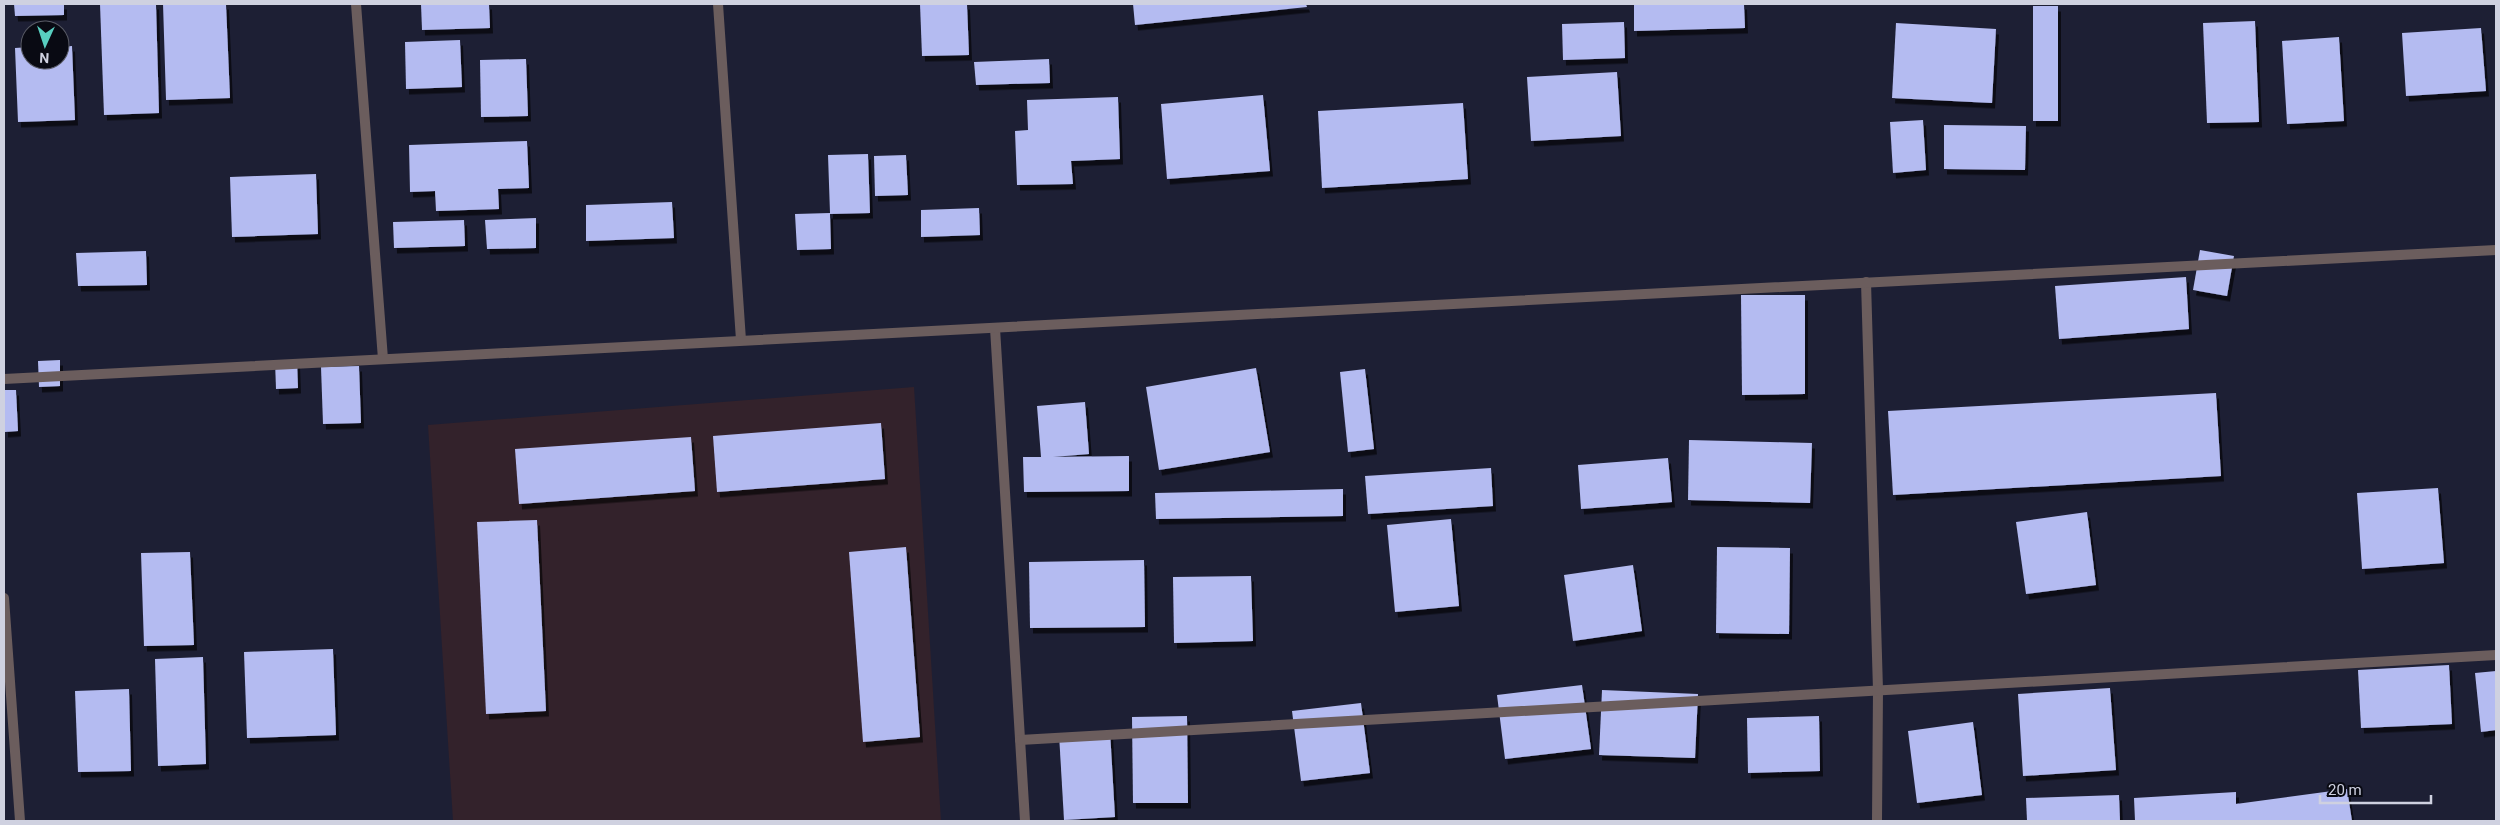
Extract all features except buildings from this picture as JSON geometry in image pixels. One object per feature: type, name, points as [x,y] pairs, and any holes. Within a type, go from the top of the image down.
[{"type":"street","points":[[356,4],[383,359]]},
{"type":"street","points":[[718,4],[741,340]]},
{"type":"street","points":[[4,378],[2496,250]]},
{"type":"street","points":[[1866,282],[1878,690],[1877,821]]},
{"type":"street","points":[[995,328],[1025,821]]},
{"type":"street","points":[[4,598],[20,821]]},
{"type":"street","points":[[1020,740],[2496,654]]},
{"type":"shaded area","points":[[914,387],[941,821],[453,821],[428,425]]}]
